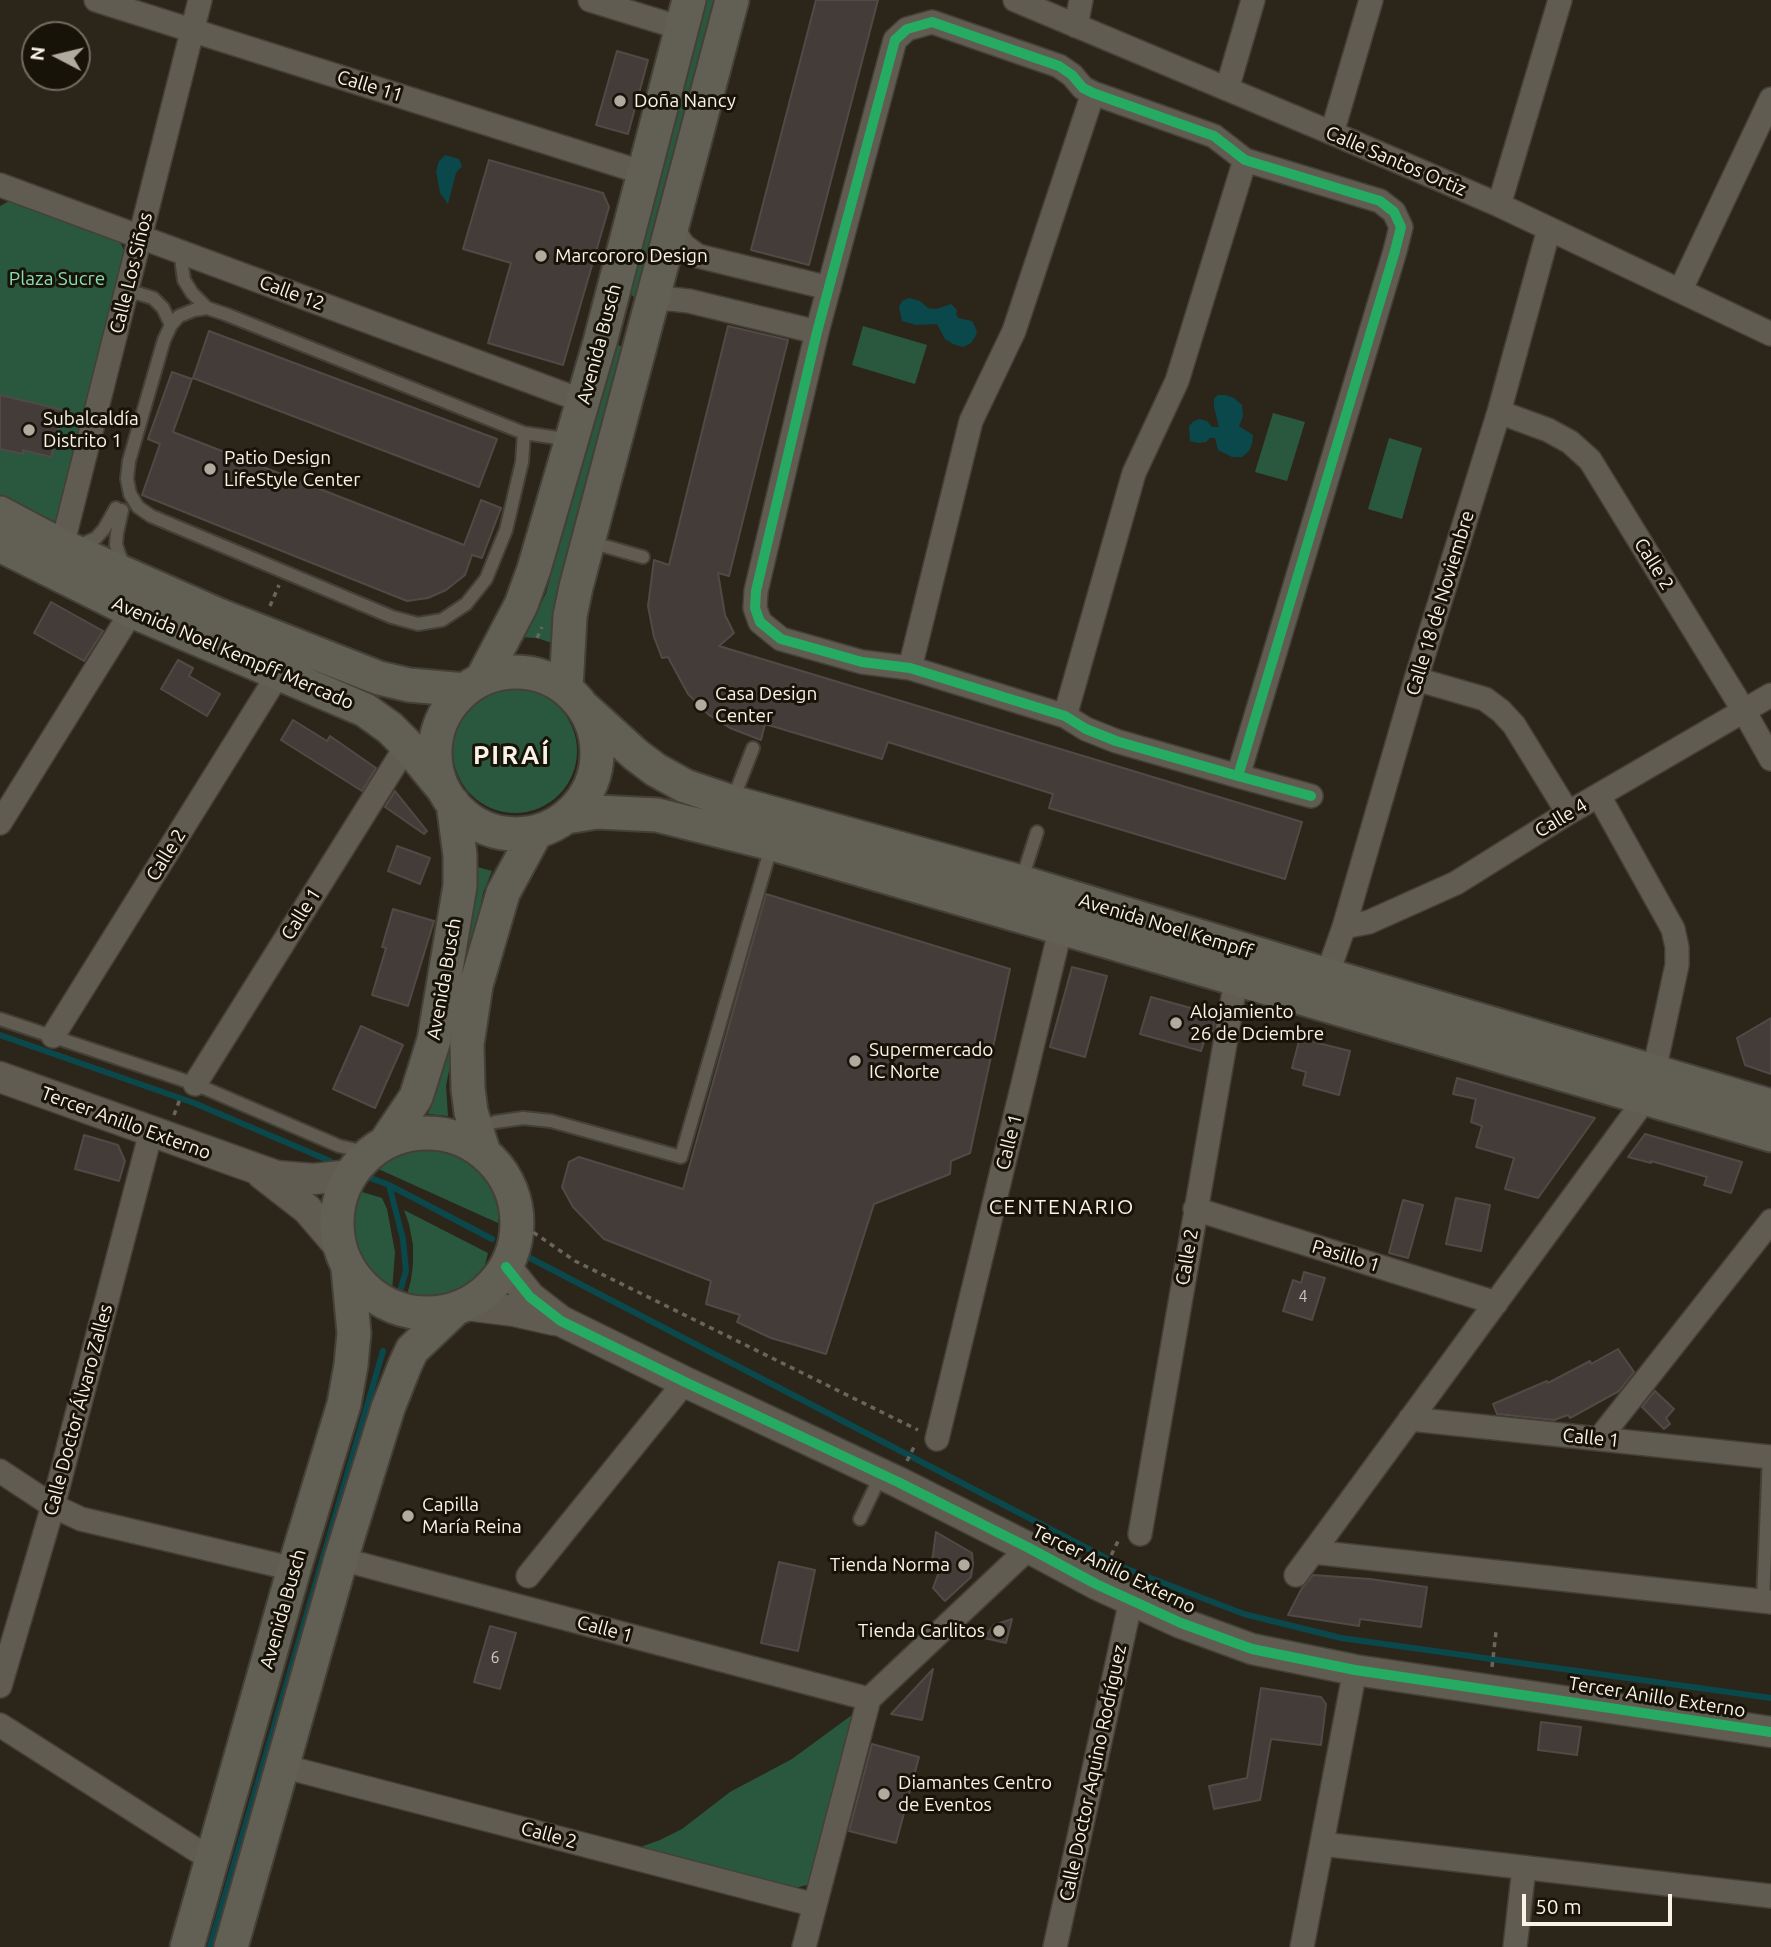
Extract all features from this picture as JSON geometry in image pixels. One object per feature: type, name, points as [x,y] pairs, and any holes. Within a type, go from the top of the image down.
[{"type":"main road","points":[[574,698],[567,644],[570,616],[732,0]]},
{"type":"main road","name":"Avenida Busch","points":[[473,685],[521,605],[534,569],[615,288],[685,14]]},
{"type":"main road","points":[[615,288],[618,295],[633,304],[653,300]]},
{"type":"main road","points":[[600,342],[616,331],[625,332],[632,336],[640,349]]},
{"type":"main road","name":"Avenida Noel Kempff Mercado","points":[[0,513],[66,547],[216,614],[379,678],[409,685],[473,685]]},
{"type":"main road","points":[[0,538],[26,544],[150,604],[174,610],[216,614]]},
{"type":"main road","name":"Avenida Noel Kempff Mercado","points":[[0,545],[132,611],[365,710],[407,744],[448,797]]},
{"type":"main road","points":[[525,672],[547,677],[574,698],[592,725],[597,745],[591,785],[580,803],[566,817],[536,832],[499,832],[466,817],[448,797],[437,769],[436,748],[446,713],[473,685],[503,673],[525,672]]},
{"type":"main road","name":"Avenida Noel Kempff","points":[[574,698],[636,755],[685,786],[732,802],[1021,882],[1321,973],[1650,1085],[1771,1135]]},
{"type":"main road","name":"Avenida Busch","points":[[368,1157],[416,1097],[434,1040],[460,886],[460,855],[448,797]]},
{"type":"main road","name":"Avenida Noel Kempff","points":[[566,817],[597,812],[657,815],[772,844],[1454,1043],[1650,1085],[1771,1106]]},
{"type":"main road","name":"Avenida Busch","points":[[480,1141],[468,1089],[467,1044],[476,985],[502,893],[536,832]]},
{"type":"main road","points":[[1104,940],[1160,948],[1175,942],[1182,931]]},
{"type":"main road","points":[[1236,979],[1244,964],[1255,960],[1298,972],[1321,973]]},
{"type":"main road","points":[[1650,1085],[1657,1092],[1686,1092],[1765,1115],[1771,1114]]},
{"type":"main road","points":[[436,1133],[480,1141],[511,1189],[517,1221],[516,1237],[506,1267],[496,1281],[484,1293],[461,1307],[425,1314],[394,1308],[367,1292],[344,1257],[336,1222],[340,1197],[368,1157],[409,1134],[436,1133]]},
{"type":"main road","name":"Avenida Busch","points":[[231,1947],[246,1809],[294,1569],[344,1404],[351,1365],[354,1332],[344,1257]]},
{"type":"main road","name":"Avenida Busch","points":[[187,1947],[212,1860],[246,1809],[282,1766],[341,1559],[388,1408],[405,1364],[412,1350],[461,1307]]},
{"type":"street","name":"Calle 11","points":[[96,0],[644,173]]},
{"type":"street","name":"Calle Los Siños","points":[[66,547],[126,293],[200,0]]},
{"type":"street","points":[[590,0],[685,14]]},
{"type":"street","name":"Calle Santos Ortiz","points":[[1015,0],[1499,205],[1771,334]]},
{"type":"street","points":[[1076,26],[1081,0]]},
{"type":"street","points":[[1227,89],[1252,0]]},
{"type":"street","points":[[1332,133],[1371,0]]},
{"type":"street","points":[[1499,205],[1560,0]]},
{"type":"street","points":[[1238,776],[1401,227],[1394,212],[1380,201],[1245,160],[1214,136],[1083,88],[1072,75],[1059,66],[932,22],[907,29],[895,40],[817,332],[756,591],[755,608],[760,622],[782,639],[862,662],[910,668],[1065,716],[1086,729],[1116,741],[1238,776],[1311,796]]},
{"type":"street","points":[[910,668],[971,421],[1014,331],[1093,93]]},
{"type":"street","points":[[1680,291],[1771,99]]},
{"type":"street","points":[[1065,716],[1135,473],[1177,381],[1245,160]]},
{"type":"street","name":"Calle 12","points":[[0,185],[583,401]]},
{"type":"street","points":[[671,227],[683,245],[698,256],[829,288]]},
{"type":"street","name":"Calle 18 de Noviembre","points":[[1321,973],[1344,927],[1416,679],[1499,412],[1549,229]]},
{"type":"street","points":[[653,300],[690,301],[817,332]]},
{"type":"street","name":"Calle 2","points":[[1499,412],[1548,430],[1570,442],[1590,460],[1771,759]]},
{"type":"street","points":[[0,823],[132,611]]},
{"type":"street","name":"Calle 2","points":[[53,1037],[279,673]]},
{"type":"street","points":[[1416,679],[1485,699],[1500,711],[1514,725],[1568,813]]},
{"type":"street","name":"Calle 4","points":[[1344,927],[1369,922],[1455,883],[1568,813],[1771,695]]},
{"type":"street","name":"Calle 1","points":[[195,1084],[407,744]]},
{"type":"street","points":[[1296,1575],[1496,1303],[1650,1085],[1677,965],[1677,947],[1673,929],[1598,796]]},
{"type":"street","name":"Calle 1","points":[[928,1438],[1061,927]]},
{"type":"street","name":"Calle 2","points":[[1140,1534],[1236,979]]},
{"type":"street","name":"Tercer Anillo Externo","points":[[0,1077],[277,1176],[314,1180],[368,1157]]},
{"type":"street","name":"Calle Doctor Álvaro Zalles","points":[[0,1686],[53,1506],[151,1132]]},
{"type":"street","name":"Tercer Anillo Externo","points":[[253,1168],[307,1209],[344,1257]]},
{"type":"street","name":"Pasillo 1","points":[[1195,1209],[1496,1303]]},
{"type":"street","points":[[1599,1439],[1771,1221]]},
{"type":"street","name":"Tercer Anillo Externo","points":[[506,1267],[530,1297],[561,1321],[685,1382],[893,1470],[1096,1584],[1181,1623],[1252,1648],[1356,1670],[1771,1732]]},
{"type":"street","name":"Tercer Anillo Externo","points":[[461,1307],[514,1311],[561,1321]]},
{"type":"street","points":[[528,1576],[685,1382]]},
{"type":"street","name":"Calle 1","points":[[1410,1419],[1770,1457]]},
{"type":"street","points":[[0,1471],[53,1506],[81,1519],[294,1569]]},
{"type":"street","points":[[804,1947],[869,1699],[1029,1548]]},
{"type":"street","points":[[1313,1552],[1767,1601]]},
{"type":"street","name":"Calle 1","points":[[341,1559],[869,1699]]},
{"type":"street","name":"Calle Doctor Aquino Rodríguez","points":[[1055,1947],[1131,1600]]},
{"type":"street","points":[[1302,1947],[1356,1670]]},
{"type":"street","points":[[0,1725],[212,1860]]},
{"type":"street","name":"Calle 2","points":[[282,1766],[815,1905]]},
{"type":"street","points":[[1322,1844],[1771,1896]]},
{"type":"street","points":[[1516,1947],[1524,1868]]},
{"type":"lane","points":[[182,252],[184,280],[207,308]]},
{"type":"lane","points":[[126,293],[153,298],[163,309],[171,325]]},
{"type":"lane","points":[[524,433],[522,462],[506,530],[486,579],[466,604],[442,620],[418,624],[392,617],[151,516],[138,507],[130,494],[127,479],[129,461],[164,340],[171,325],[180,316],[207,308],[524,433],[572,440]]},
{"type":"lane","points":[[66,547],[86,544],[96,538],[119,509],[116,545],[128,574]]},
{"type":"lane","points":[[589,542],[643,557]]},
{"type":"lane","points":[[732,802],[753,748]]},
{"type":"lane","points":[[1021,882],[1037,832]]},
{"type":"lane","points":[[480,1141],[495,1122],[523,1118],[551,1121],[681,1157],[772,844]]},
{"type":"lane","points":[[0,1019],[195,1084],[368,1157]]},
{"type":"lane","points":[[1767,1601],[1770,1457]]},
{"type":"lane","points":[[860,1519],[893,1470]]},
{"type":"path","points":[[260,631],[284,572]]},
{"type":"path","points":[[506,632],[567,644]]},
{"type":"path","points":[[517,1221],[575,1261],[928,1438],[893,1470]]},
{"type":"path","points":[[1105,1570],[1115,1546]]},
{"type":"path","points":[[1491,1673],[1496,1632]]},
{"type":"green space","points":[[703,0],[720,0],[644,297],[635,298],[628,292]]},
{"type":"green space","name":"Plaza Sucre","points":[[9,201],[118,238],[124,250],[62,515],[49,525],[0,501],[0,206]]},
{"type":"green space","points":[[863,326],[927,345],[915,384],[852,365]]},
{"type":"green space","points":[[617,345],[625,347],[555,644],[537,638],[520,637],[533,620],[546,593]]},
{"type":"green space","points":[[1273,413],[1305,422],[1287,481],[1255,472]]},
{"type":"green space","points":[[1389,438],[1422,448],[1402,519],[1368,509]]},
{"type":"green space","points":[[515,689],[539,694],[559,707],[572,727],[577,751],[572,775],[559,795],[539,808],[515,813],[491,808],[471,795],[458,775],[453,751],[458,727],[471,707],[491,694]]},
{"type":"green space","points":[[474,866],[492,871],[483,893],[446,1086],[448,1116],[428,1114],[438,1086],[474,891]]},
{"type":"green space","points":[[414,1145],[449,1150],[469,1160],[484,1172],[500,1203],[498,1223],[374,1167],[383,1156]]},
{"type":"green space","points":[[359,1191],[382,1198],[387,1209],[395,1252],[392,1292],[371,1280],[357,1258],[351,1231]]},
{"type":"green space","points":[[404,1210],[488,1253],[485,1265],[459,1290],[427,1300],[406,1298],[411,1280],[413,1245]]},
{"type":"green space","points":[[856,1712],[814,1880],[807,1885],[794,1888],[635,1849],[682,1829],[730,1792],[792,1759]]},
{"type":"water","points":[[445,155],[459,159],[462,166],[456,173],[448,204],[440,193],[436,171],[439,161]]},
{"type":"water","points":[[909,298],[920,301],[928,308],[936,309],[951,304],[957,310],[958,318],[972,321],[977,331],[975,337],[963,347],[945,339],[937,324],[916,325],[902,321],[899,307],[902,301]]},
{"type":"water","points":[[1218,395],[1234,398],[1242,405],[1243,416],[1239,426],[1253,435],[1249,451],[1242,457],[1232,457],[1218,450],[1215,438],[1198,443],[1190,441],[1189,426],[1199,419],[1207,421],[1212,427],[1219,427],[1214,407],[1214,399]]},
{"type":"building","points":[[816,0],[878,0],[809,265],[751,250]]},
{"type":"building","points":[[617,51],[648,60],[628,134],[596,125]]},
{"type":"building","name":"Marcororo Design","points":[[489,160],[603,193],[609,207],[563,365],[488,343],[511,263],[463,249]]},
{"type":"building","points":[[728,326],[788,340],[729,576],[718,573],[725,615],[734,633],[719,646],[1302,822],[1285,879],[1049,808],[1053,794],[888,742],[882,759],[765,724],[761,740],[730,728],[709,715],[688,694],[668,657],[662,658],[654,637],[648,606],[654,560],[669,565]]},
{"type":"building","name":"Patio Design LifeStyle Center","points":[[209,331],[497,439],[479,487],[193,378]]},
{"type":"building","name":"Patio Design LifeStyle Center","points":[[172,372],[192,379],[173,432],[464,545],[481,500],[501,508],[482,558],[472,555],[465,575],[446,590],[428,598],[407,601],[142,495],[160,444],[148,439]]},
{"type":"building","name":"Subalcaldía Distrito 1","points":[[0,395],[63,410],[51,457],[23,450],[23,454],[0,449]]},
{"type":"building","points":[[51,602],[103,631],[84,661],[34,633]]},
{"type":"building","points":[[178,660],[193,668],[189,676],[220,694],[207,716],[161,689]]},
{"type":"building","points":[[293,720],[327,741],[330,736],[376,768],[362,791],[281,740]]},
{"type":"building","points":[[395,791],[427,831],[424,834],[385,807]]},
{"type":"building","points":[[397,846],[430,858],[420,884],[388,871]]},
{"type":"building","name":"Supermercado IC Norte","points":[[766,894],[1010,969],[970,1153],[951,1161],[950,1174],[874,1204],[826,1354],[771,1338],[737,1322],[740,1315],[706,1304],[711,1281],[604,1239],[573,1207],[562,1187],[569,1162],[579,1157],[683,1189]]},
{"type":"building","points":[[393,909],[434,921],[408,1006],[372,995],[386,948],[382,947]]},
{"type":"building","points":[[1072,967],[1107,976],[1085,1057],[1050,1047]]},
{"type":"building","name":"Alojamiento 26 de Dciembre","points":[[1151,997],[1216,1015],[1212,1034],[1207,1033],[1201,1051],[1140,1034]]},
{"type":"building","points":[[1771,1018],[1771,1074],[1745,1065],[1737,1038]]},
{"type":"building","points":[[361,1026],[403,1045],[375,1108],[333,1089]]},
{"type":"building","points":[[1301,1033],[1315,1037],[1314,1042],[1350,1051],[1339,1095],[1303,1085],[1306,1072],[1292,1068]]},
{"type":"building","points":[[1457,1078],[1595,1118],[1538,1198],[1505,1189],[1514,1158],[1476,1147],[1482,1126],[1471,1122],[1476,1099],[1453,1094]]},
{"type":"building","points":[[1645,1134],[1742,1162],[1731,1193],[1704,1185],[1707,1177],[1628,1157]]},
{"type":"building","points":[[84,1135],[118,1145],[125,1161],[119,1181],[75,1169]]},
{"type":"building","points":[[1456,1198],[1490,1205],[1481,1251],[1446,1244]]},
{"type":"building","points":[[1403,1200],[1423,1205],[1408,1258],[1389,1253]]},
{"type":"building","points":[[1304,1272],[1325,1278],[1312,1320],[1283,1311],[1293,1280],[1301,1283]]},
{"type":"building","points":[[1618,1349],[1634,1372],[1619,1391],[1570,1418],[1568,1415],[1554,1420],[1497,1414],[1493,1404],[1547,1381],[1548,1383]]},
{"type":"building","points":[[1655,1391],[1674,1409],[1666,1418],[1670,1424],[1664,1429],[1642,1407]]},
{"type":"building","points":[[936,1532],[972,1553],[971,1577],[945,1601],[933,1588],[940,1569],[932,1562]]},
{"type":"building","points":[[779,1562],[815,1570],[798,1651],[761,1643]]},
{"type":"building","points":[[1313,1575],[1427,1587],[1421,1627],[1360,1619],[1359,1626],[1288,1615],[1302,1588]]},
{"type":"building","name":"Tienda Carlitos","points":[[1012,1619],[1006,1643],[984,1638],[994,1625]]},
{"type":"building","points":[[490,1626],[516,1633],[500,1689],[474,1682]]},
{"type":"building","points":[[933,1669],[922,1720],[891,1714]]},
{"type":"building","points":[[1261,1688],[1321,1697],[1326,1704],[1321,1745],[1271,1739],[1260,1800],[1214,1809],[1209,1786],[1247,1778]]},
{"type":"building","points":[[1541,1722],[1581,1727],[1577,1755],[1538,1750]]},
{"type":"building","name":"Diamantes Centro de Eventos","points":[[872,1744],[919,1757],[896,1843],[849,1831]]},
{"type":"waterway","points":[[0,1035],[194,1103],[330,1161]]},
{"type":"waterway","points":[[368,1177],[389,1185],[492,1239]]},
{"type":"waterway","points":[[389,1185],[403,1239],[406,1271],[400,1291]]},
{"type":"waterway","points":[[530,1258],[1127,1569],[1244,1614],[1341,1638],[1771,1698]]},
{"type":"waterway","points":[[210,1947],[383,1351]]},
{"type":"cycle path","points":[[1238,776],[1401,227],[1394,212],[1380,201],[1245,160],[1214,136],[1083,88],[1072,75],[1059,66],[932,22],[907,29],[895,40],[817,332],[756,591],[755,608],[760,622],[781,639],[862,662],[910,668],[1065,716],[1086,729],[1116,741],[1238,776],[1311,796]]},
{"type":"cycle path","points":[[506,1267],[530,1297],[561,1321],[898,1482],[1096,1584],[1181,1623],[1252,1649],[1355,1670],[1771,1732]]},
{"type":"place","name":"Doña Nancy","points":[[620,101]]},
{"type":"place","name":"Marcororo Design","points":[[541,256]]},
{"type":"place","name":"Subalcaldía Distrito 1","points":[[29,430]]},
{"type":"place","name":"Patio Design LifeStyle Center","points":[[210,469]]},
{"type":"place","name":"Casa Design Center","points":[[701,705]]},
{"type":"place","name":"Alojamiento 26 de Dciembre","points":[[1176,1023]]},
{"type":"place","name":"Supermercado IC Norte","points":[[855,1061]]},
{"type":"place","name":"Capilla María Reina","points":[[408,1516]]},
{"type":"place","name":"Tienda Norma","points":[[964,1565]]},
{"type":"place","name":"Tienda Carlitos","points":[[999,1631]]},
{"type":"place","name":"Diamantes Centro de Eventos","points":[[884,1794]]},
{"type":"district","name":"PIRAÍ","points":[[512,755]]},
{"type":"district","name":"CENTENARIO","points":[[1062,1207]]}]
